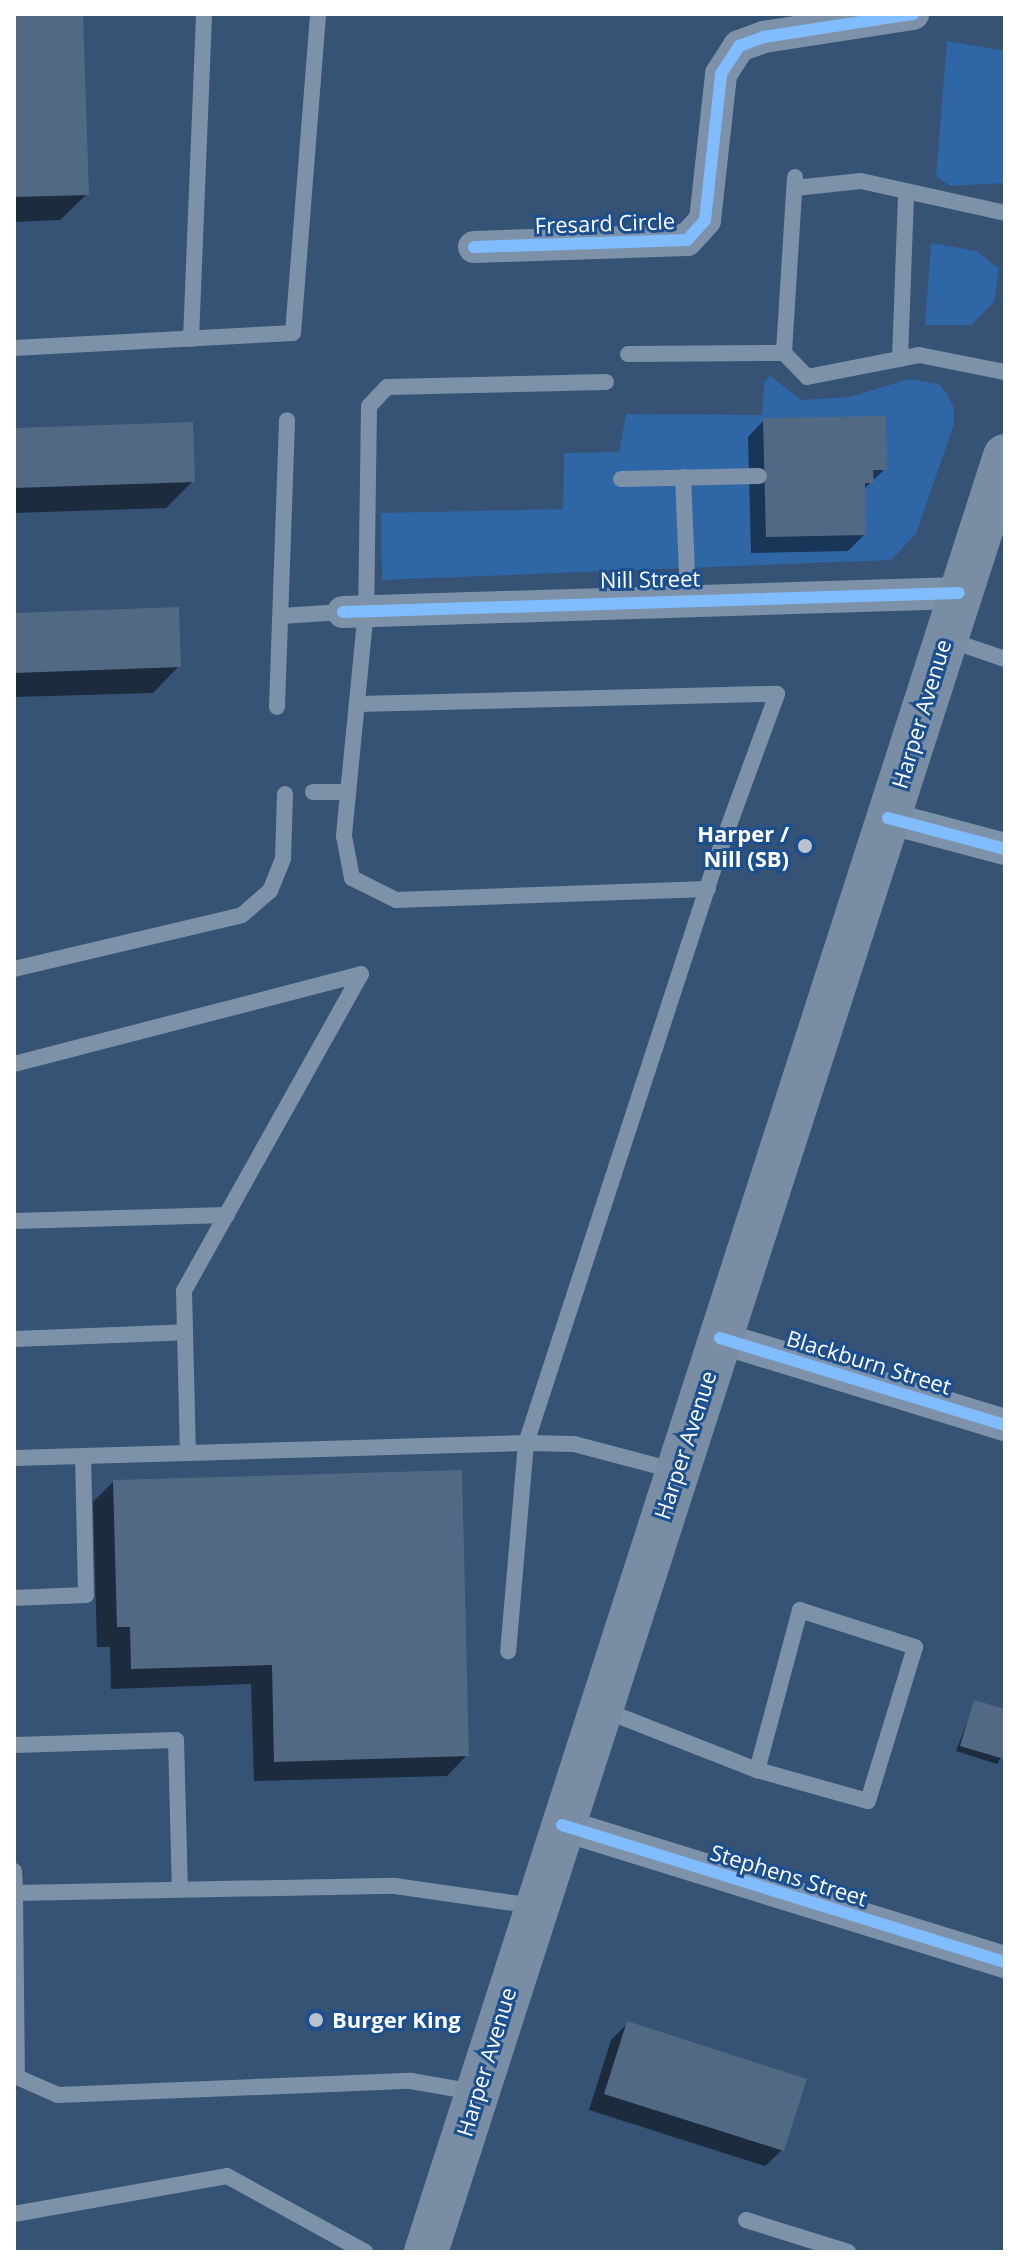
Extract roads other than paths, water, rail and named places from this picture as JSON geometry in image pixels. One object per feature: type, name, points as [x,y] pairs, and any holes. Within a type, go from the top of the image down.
[{"type":"main road","name":"Harper Avenue","points":[[426,2252],[534,1906],[1005,456]]},
{"type":"street","name":"Fresard Circle","points":[[474,247],[687,240],[705,220],[721,74],[733,52],[764,37],[913,14]]},
{"type":"street","name":"Nill Street","points":[[355,611],[688,598],[959,593]]},
{"type":"street","points":[[888,818],[1005,849]]},
{"type":"street","name":"Blackburn Street","points":[[720,1338],[1005,1425]]},
{"type":"street","name":"Stephens Street","points":[[562,1825],[1005,1962]]},
{"type":"lane","points":[[191,339],[204,14]]},
{"type":"lane","points":[[14,348],[293,333],[318,14]]},
{"type":"lane","points":[[784,353],[795,182],[861,181],[1005,213]]},
{"type":"lane","points":[[900,359],[906,192]]},
{"type":"lane","points":[[628,354],[784,353],[807,377],[919,355],[1005,372]]},
{"type":"lane","points":[[606,382],[387,387],[369,406],[355,611],[359,704],[344,836],[352,878],[396,900],[708,889]]},
{"type":"lane","points":[[277,707],[287,420]]},
{"type":"lane","points":[[621,479],[759,476]]},
{"type":"lane","points":[[683,477],[688,598]]},
{"type":"lane","points":[[281,616],[355,611]]},
{"type":"lane","points":[[944,639],[1005,659]]},
{"type":"lane","points":[[359,704],[777,694],[708,889],[526,1443],[508,1651]]},
{"type":"lane","points":[[313,792],[347,792]]},
{"type":"lane","points":[[14,969],[242,915],[270,891],[283,858],[285,794]]},
{"type":"lane","points":[[14,1064],[361,974],[184,1291],[188,1453]]},
{"type":"lane","points":[[14,1221],[227,1215]]},
{"type":"lane","points":[[14,1339],[185,1332]]},
{"type":"lane","points":[[14,1458],[526,1443],[574,1444],[676,1471]]},
{"type":"lane","points":[[14,1598],[86,1595],[83,1456]]},
{"type":"lane","points":[[599,1709],[757,1770],[868,1801],[915,1647],[800,1610],[757,1770]]},
{"type":"lane","points":[[14,1745],[176,1740],[180,1888]]},
{"type":"lane","points":[[14,1871],[17,2077],[58,2095],[411,2081],[478,2093]]},
{"type":"lane","points":[[15,1893],[395,1886],[534,1906]]},
{"type":"lane","points":[[14,2214],[227,2176],[365,2252]]},
{"type":"lane","points":[[746,2220],[848,2252]]},
{"type":"place","name":"Harper / Nill (SB)","points":[[805,846]]},
{"type":"place","name":"Burger King","points":[[316,2020]]}]
